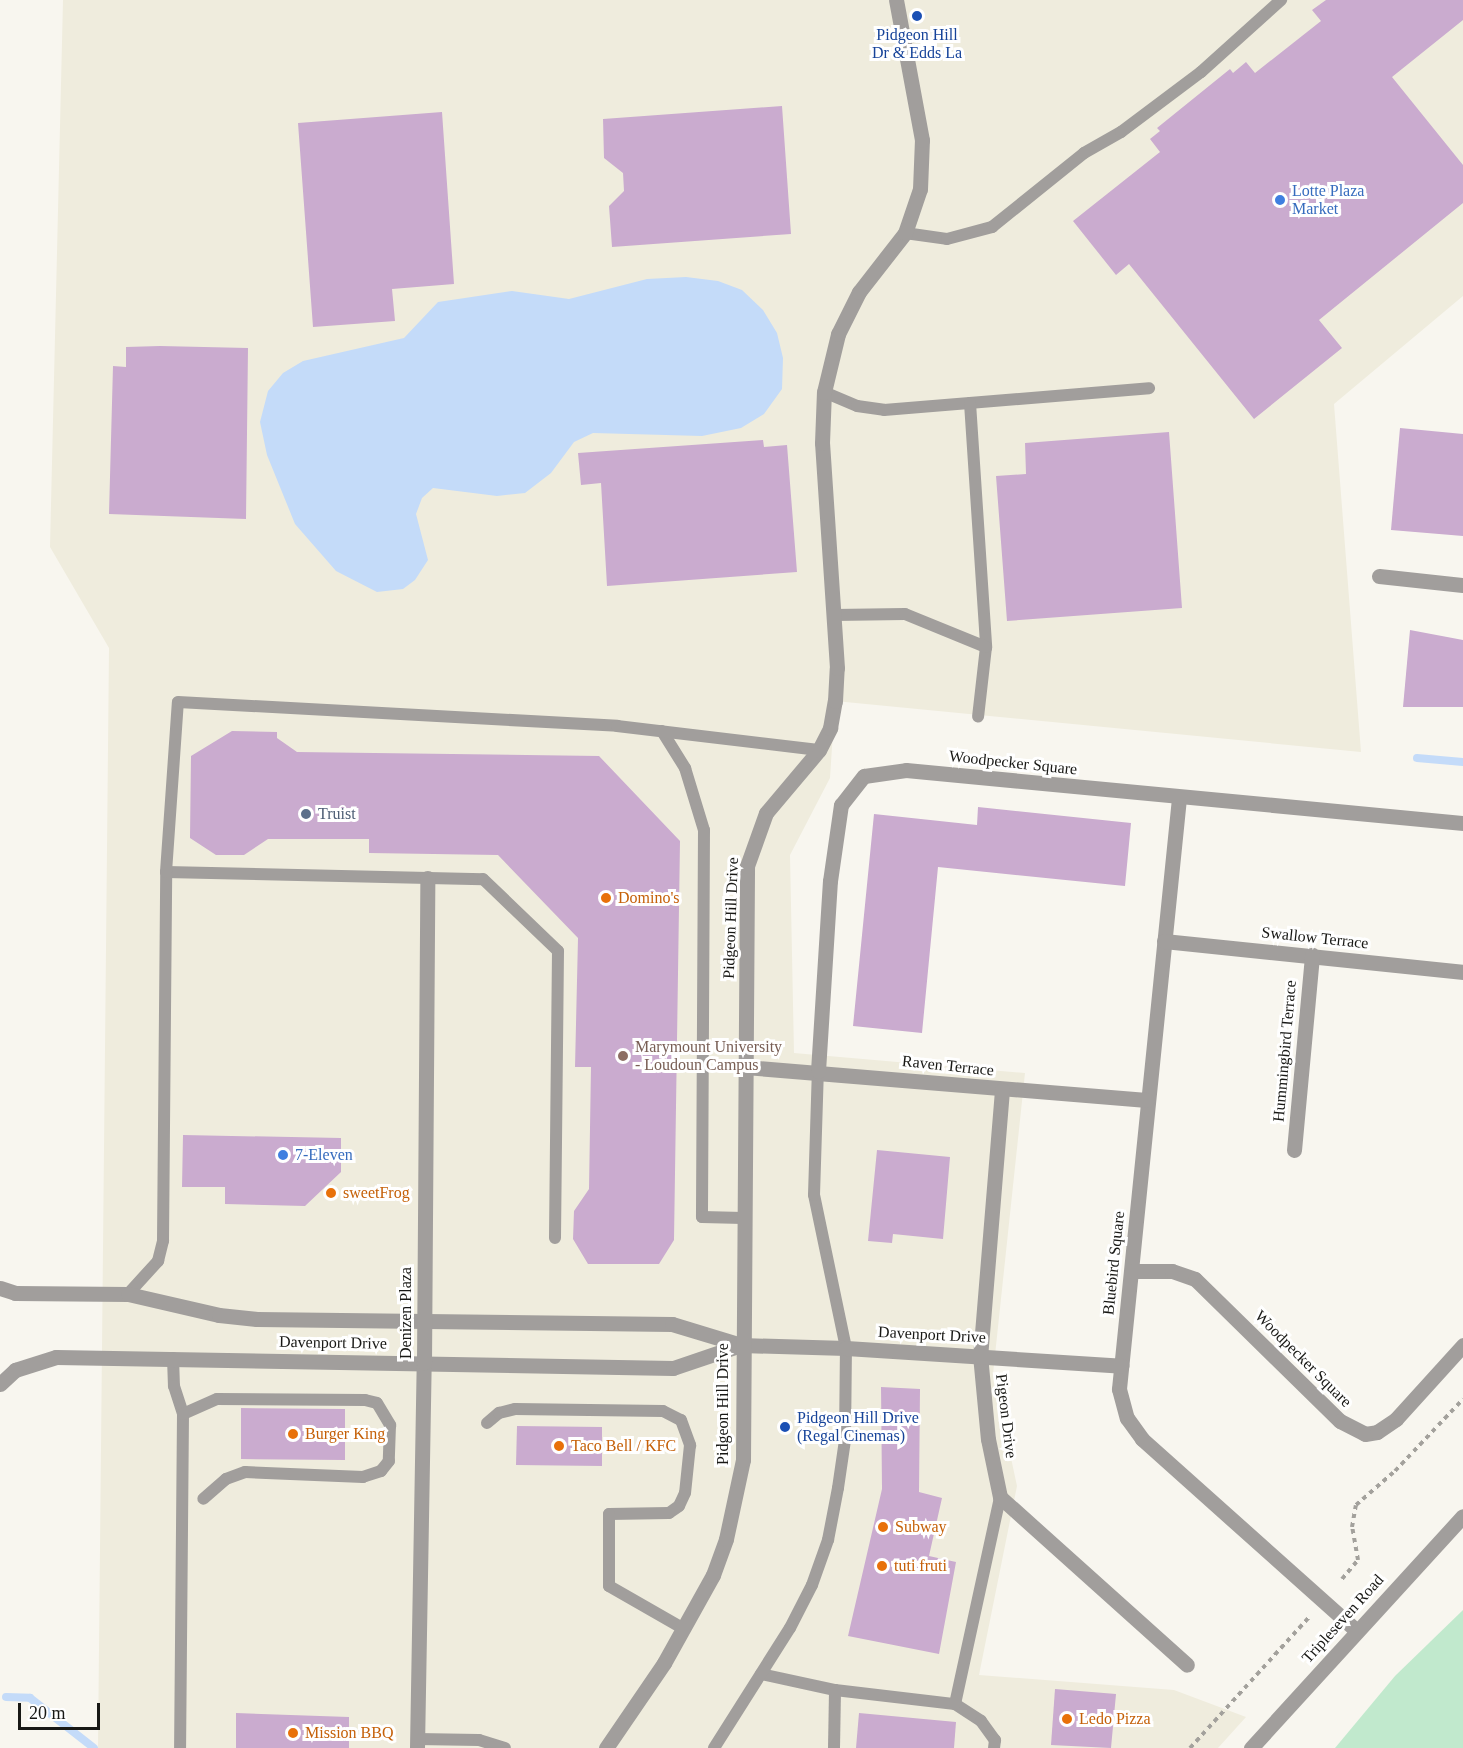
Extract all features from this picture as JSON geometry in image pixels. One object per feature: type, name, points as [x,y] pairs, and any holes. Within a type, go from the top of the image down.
[{"type":"street","name":"Pidgeon Hill Drive","points":[[606,1748],[684,1629],[713,1575],[735,1501],[743,1460],[741,1345],[747,866],[766,813],[819,750],[830,728],[835,701],[834,615],[822,443],[824,392],[838,334],[859,292],[905,233],[920,189],[922,140],[896,0]]},
{"type":"street","points":[[1379,576],[1463,585]]},
{"type":"street","name":"Woodpecker Square","points":[[818,1071],[830,881],[841,805],[864,776],[906,770],[1179,798],[1463,823]]},
{"type":"street","name":"Bluebird Square","points":[[1179,798],[1119,1389],[1134,1430],[1357,1631]]},
{"type":"street","name":"Denizen Plaza","points":[[417,1744],[424,1363],[427,878]]},
{"type":"street","name":"Swallow Terrace","points":[[1164,941],[1463,972]]},
{"type":"street","name":"Hummingbird Terrace","points":[[1294,1150],[1312,955]]},
{"type":"street","name":"Raven Terrace","points":[[745,1067],[818,1071],[1002,1090],[1147,1100]]},
{"type":"street","name":"Pigeon Drive","points":[[1000,1497],[988,1439],[980,1355],[1002,1090]]},
{"type":"street","name":"Woodpecker Square","points":[[1132,1271],[1172,1271],[1195,1279],[1340,1421],[1365,1434],[1377,1432],[1396,1419],[1463,1345]]},
{"type":"street","name":"Davenport Drive","points":[[0,1288],[15,1293],[128,1294],[219,1315],[257,1319],[672,1324],[741,1345],[980,1355],[1121,1366]]},
{"type":"street","name":"Davenport Drive","points":[[0,1384],[15,1370],[56,1357],[673,1368],[741,1345]]},
{"type":"street","points":[[1000,1497],[1187,1665]]},
{"type":"street","name":"Tripleseven Road","points":[[1251,1748],[1463,1516]]},
{"type":"lane","points":[[905,233],[947,238],[992,227],[1084,153],[1120,132],[1201,72],[1281,0]]},
{"type":"lane","points":[[824,392],[857,406],[884,410],[1149,388]]},
{"type":"lane","points":[[970,403],[986,647],[978,717]]},
{"type":"lane","points":[[834,615],[905,614],[986,647]]},
{"type":"lane","points":[[128,1294],[158,1261],[163,1240],[166,872],[178,702],[662,731],[819,750]]},
{"type":"lane","points":[[662,731],[686,768],[704,830],[702,1217],[743,1218]]},
{"type":"lane","points":[[166,872],[483,879],[558,951],[555,1238]]},
{"type":"lane","points":[[714,1748],[761,1674],[812,1585],[828,1540],[845,1440],[846,1348],[814,1195],[818,1071]]},
{"type":"lane","points":[[172,1358],[174,1386],[183,1414],[180,1748]]},
{"type":"lane","points":[[183,1414],[201,1402],[217,1399],[365,1400],[377,1403],[390,1425],[389,1461],[381,1471],[363,1477],[245,1472],[226,1479],[203,1499]]},
{"type":"lane","points":[[487,1423],[499,1413],[515,1409],[663,1411],[681,1420],[690,1445],[685,1493],[679,1506],[669,1513],[609,1514],[609,1586],[684,1629]]},
{"type":"lane","points":[[955,1704],[1000,1497]]},
{"type":"lane","points":[[761,1674],[835,1690],[955,1704],[981,1721],[995,1740],[994,1748]]},
{"type":"lane","points":[[834,1748],[835,1690]]},
{"type":"lane","points":[[417,1744],[479,1740],[505,1748]]},
{"type":"path","points":[[1342,1579],[1358,1560],[1352,1527],[1356,1505],[1395,1471],[1463,1399]]},
{"type":"path","points":[[1190,1748],[1311,1615]]},
{"type":"shaded area","points":[[63,0],[1463,0],[1463,296],[1334,404],[1361,752],[835,701],[830,778],[790,855],[794,1053],[1025,1073],[993,1374],[1017,1486],[979,1675],[1174,1690],[1246,1717],[1218,1748],[98,1748],[109,648],[50,547]]},
{"type":"green space","points":[[1463,1610],[1463,1748],[1335,1748],[1395,1676]]},
{"type":"water","points":[[686,277],[718,281],[742,290],[763,310],[777,333],[783,358],[782,389],[764,414],[741,428],[702,436],[593,433],[574,442],[551,473],[525,493],[497,496],[433,488],[422,498],[416,514],[428,560],[415,580],[403,589],[377,592],[336,571],[295,524],[267,455],[260,422],[268,391],[283,373],[303,361],[404,338],[438,302],[512,291],[569,299],[647,279]]},
{"type":"building","points":[[1326,0],[1463,0],[1463,20],[1392,77],[1463,165],[1463,203],[1319,320],[1342,348],[1254,419],[1129,264],[1116,275],[1073,221],[1160,152],[1150,139],[1160,131],[1157,128],[1230,69],[1233,73],[1246,62],[1255,73],[1321,21],[1312,10]]},
{"type":"building","points":[[782,106],[791,234],[612,247],[609,206],[624,191],[623,173],[604,158],[603,119]]},
{"type":"building","points":[[442,112],[454,284],[392,289],[395,321],[313,327],[298,123]]},
{"type":"building","points":[[126,347],[248,348],[246,519],[109,514],[113,366],[126,367]]},
{"type":"building","points":[[1400,428],[1463,434],[1463,536],[1391,530]]},
{"type":"building","points":[[1169,432],[1182,608],[1007,621],[996,476],[1026,474],[1025,443]]},
{"type":"building","points":[[763,440],[764,447],[787,445],[797,572],[607,586],[601,483],[581,485],[578,453]]},
{"type":"building","points":[[1410,630],[1463,640],[1463,707],[1403,707]]},
{"type":"building","points":[[232,731],[277,732],[277,738],[297,752],[599,756],[680,841],[674,1240],[659,1264],[588,1264],[573,1239],[574,1211],[589,1189],[591,1067],[575,1067],[578,938],[498,855],[369,853],[369,839],[268,839],[244,855],[216,855],[190,838],[191,756]]},
{"type":"building","points":[[978,807],[1131,823],[1125,886],[938,867],[922,1033],[853,1026],[874,814],[977,825]]},
{"type":"building","name":"7-Eleven","points":[[183,1135],[341,1138],[341,1172],[305,1206],[225,1204],[225,1187],[182,1187]]},
{"type":"building","points":[[877,1150],[950,1157],[943,1239],[893,1234],[892,1243],[868,1241]]},
{"type":"building","points":[[881,1387],[920,1389],[919,1492],[942,1498],[929,1556],[956,1562],[939,1654],[848,1636],[882,1489]]},
{"type":"building","name":"Burger King","points":[[241,1408],[345,1409],[345,1460],[241,1459]]},
{"type":"building","name":"Taco Bell / KFC","points":[[517,1426],[602,1427],[602,1466],[516,1465]]},
{"type":"building","points":[[1055,1689],[1116,1694],[1111,1748],[1051,1745]]},
{"type":"building","name":"Mission BBQ","points":[[236,1713],[349,1717],[349,1748],[236,1748]]},
{"type":"building","points":[[859,1713],[956,1722],[954,1748],[856,1748]]},
{"type":"waterway","points":[[1417,758],[1463,762]]},
{"type":"waterway","points":[[6,1697],[30,1698],[94,1748]]},
{"type":"place","name":"Pidgeon Hill Dr & Edds La","points":[[917,16]]},
{"type":"place","name":"Lotte Plaza Market","points":[[1280,200]]},
{"type":"place","name":"Truist","points":[[306,814]]},
{"type":"place","name":"Domino's","points":[[606,898]]},
{"type":"place","name":"Marymount University - Loudoun Campus","points":[[623,1056]]},
{"type":"place","name":"7-Eleven","points":[[283,1155]]},
{"type":"place","name":"sweetFrog","points":[[331,1193]]},
{"type":"place","name":"Pidgeon Hill Drive (Regal Cinemas)","points":[[785,1427]]},
{"type":"place","name":"Burger King","points":[[293,1434]]},
{"type":"place","name":"Taco Bell / KFC","points":[[559,1446]]},
{"type":"place","name":"Subway","points":[[883,1527]]},
{"type":"place","name":"tuti fruti","points":[[882,1566]]},
{"type":"place","name":"Ledo Pizza","points":[[1067,1719]]},
{"type":"place","name":"Mission BBQ","points":[[293,1733]]}]
